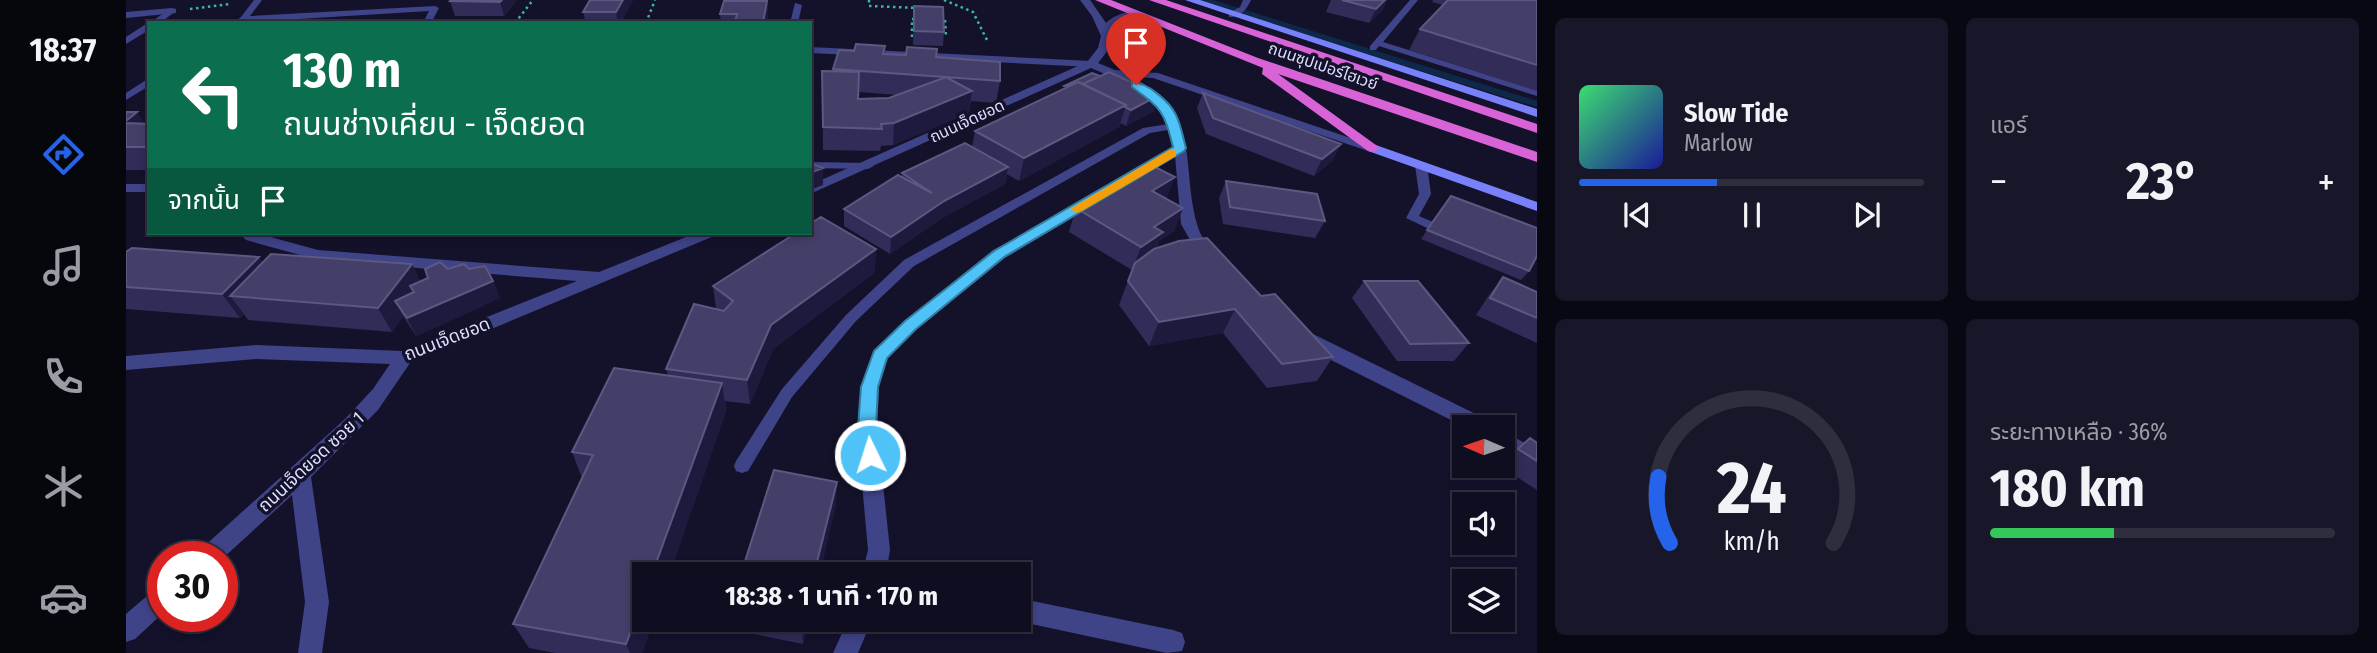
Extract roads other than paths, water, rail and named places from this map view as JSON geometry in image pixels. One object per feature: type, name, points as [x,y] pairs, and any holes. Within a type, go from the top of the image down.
[{"type":"highway","name":"ถนนซุปเปอร์ไฮเวย์","points":[[1101,0],[1254,61],[1537,157]]},
{"type":"highway","name":"ถนนซุปเปอร์ไฮเวย์","points":[[1154,0],[1537,129]]},
{"type":"highway","points":[[1254,61],[1316,109],[1373,148]]},
{"type":"main road","points":[[1190,0],[1239,9],[1537,113]]},
{"type":"main road","points":[[1373,148],[1537,207]]},
{"type":"street","points":[[1086,0],[1097,15],[1105,34]]},
{"type":"street","points":[[126,15],[172,11]]},
{"type":"street","points":[[1139,15],[1116,18],[1111,22],[1105,34],[1103,49],[1091,64],[1113,73],[1155,98],[1170,115],[1180,148],[1189,226],[1207,256],[1225,272]]},
{"type":"street","name":"ถนนเจ็ดยอด","points":[[812,189],[1091,64]]},
{"type":"street","points":[[1113,73],[1126,71],[1154,75],[1373,148]]},
{"type":"street","points":[[876,562],[879,550],[867,428],[870,387],[880,355],[911,325],[999,254],[1180,148]]},
{"type":"street","points":[[126,188],[147,188]]},
{"type":"street","points":[[249,235],[318,255],[602,277]]},
{"type":"street","name":"ถนนเจ็ดยอด","points":[[126,363],[256,352],[403,358],[704,235]]},
{"type":"street","points":[[1292,327],[1323,348],[1459,415]]},
{"type":"street","name":"ถนนเจ็ดยอด ซอย 1","points":[[226,541],[300,475],[371,406],[391,382],[403,358]]},
{"type":"street","points":[[1516,447],[1537,460]]},
{"type":"street","points":[[300,475],[317,601],[310,653]]},
{"type":"street","points":[[126,630],[147,611]]},
{"type":"street","points":[[1031,612],[1173,642]]},
{"type":"street","points":[[845,653],[855,632]]},
{"type":"lane","points":[[241,21],[258,0]]},
{"type":"lane","points":[[1414,0],[1375,46],[1537,93]]},
{"type":"lane","points":[[241,21],[435,4],[428,21]]},
{"type":"lane","points":[[794,21],[798,5]]},
{"type":"lane","points":[[156,21],[172,11]]},
{"type":"lane","points":[[126,41],[147,27]]},
{"type":"lane","points":[[812,50],[1091,64]]},
{"type":"lane","points":[[126,97],[147,82]]},
{"type":"lane","points":[[742,466],[787,393],[851,318],[909,263],[1147,130],[1175,126]]},
{"type":"lane","points":[[812,165],[868,166]]},
{"type":"lane","points":[[1421,165],[1425,194],[1412,218],[1462,238]]},
{"type":"waterway","points":[[1203,0],[1537,104]]}]
